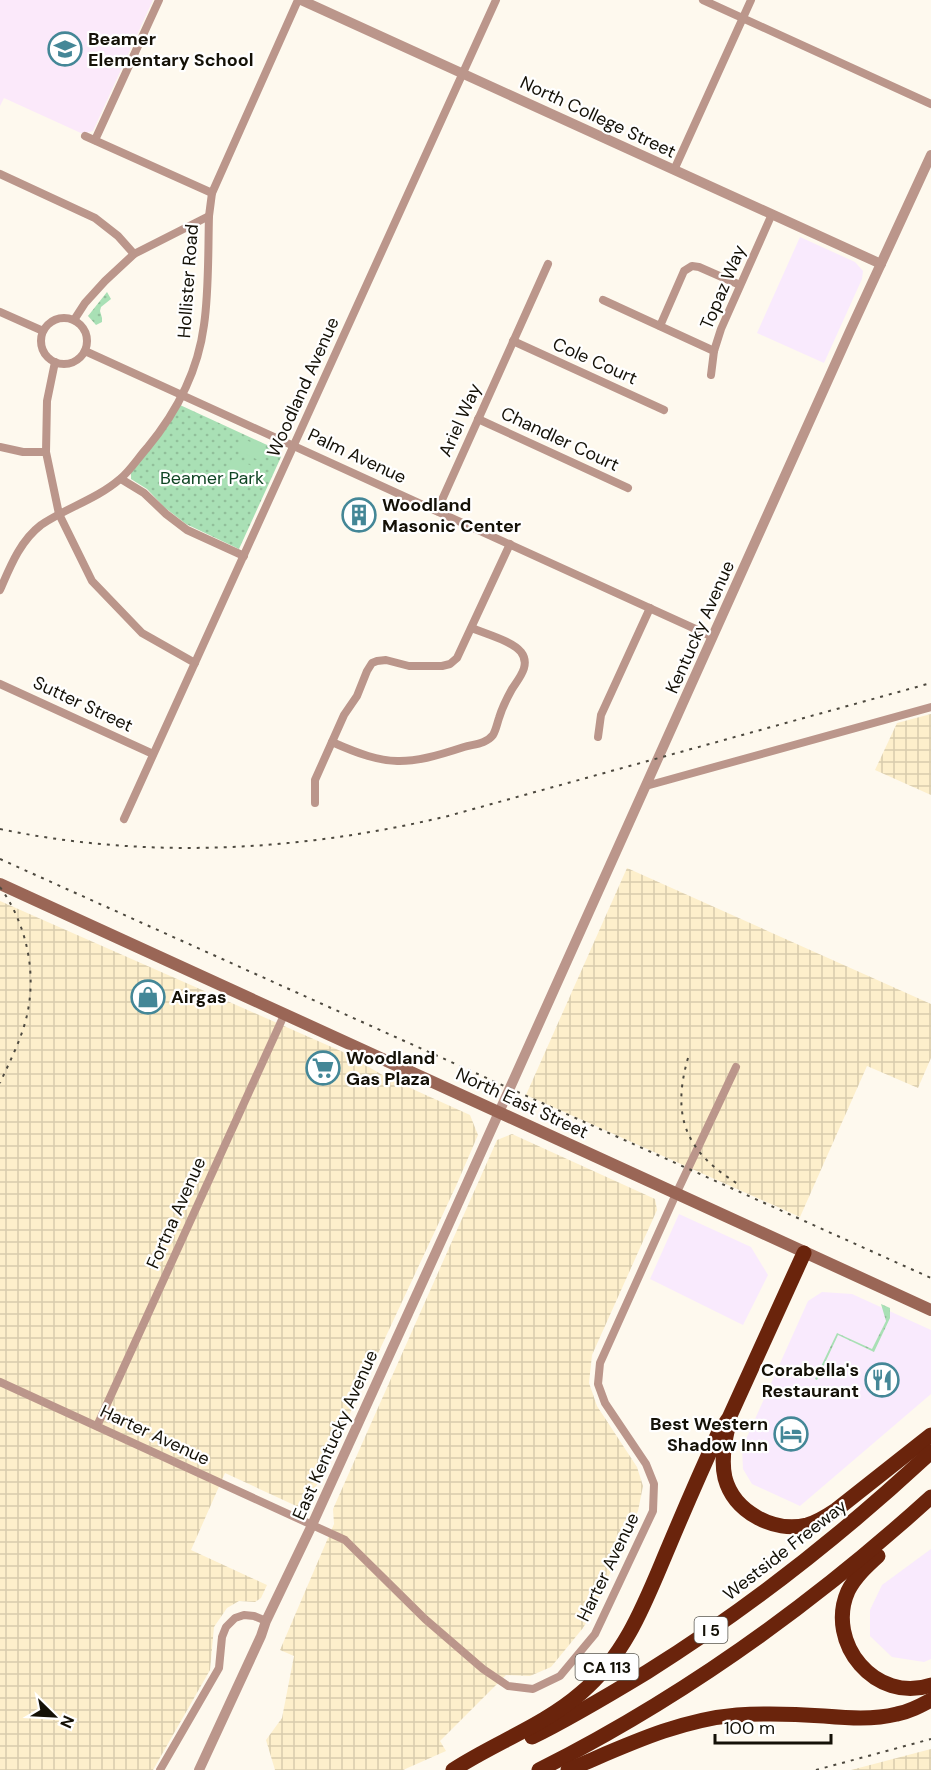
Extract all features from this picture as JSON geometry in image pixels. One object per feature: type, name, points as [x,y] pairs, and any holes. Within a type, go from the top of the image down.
[{"type":"highway","name":"CA 113","points":[[453,1770],[564,1706],[595,1681],[620,1650],[638,1617],[718,1434],[729,1418],[804,1253]]},
{"type":"highway","points":[[729,1418],[723,1450],[723,1466],[726,1481],[732,1493],[738,1502],[756,1516],[767,1522],[784,1526],[805,1525],[821,1520],[931,1435]]},
{"type":"highway","name":"Westside Freeway","points":[[465,1770],[594,1704],[719,1625],[840,1533],[931,1452]]},
{"type":"highway","name":"I 5","points":[[539,1770],[647,1710],[736,1653],[856,1562],[931,1497]]},
{"type":"highway","points":[[931,1502],[910,1528],[866,1567],[854,1581],[848,1592],[842,1618],[847,1645],[854,1658],[869,1674],[890,1685],[902,1688],[931,1685]]},
{"type":"highway","points":[[568,1770],[658,1733],[711,1718],[756,1714],[877,1717],[897,1714],[931,1700]]},
{"type":"main road","name":"North East Street","points":[[0,884],[931,1310]]},
{"type":"street","points":[[95,140],[159,0]]},
{"type":"street","name":"North College Street","points":[[300,0],[881,264]]},
{"type":"street","name":"Hollister Road","points":[[0,590],[4,570],[40,526],[94,497],[121,479],[154,439],[182,395],[194,370],[204,324],[212,193],[300,0]]},
{"type":"street","name":"Woodland Avenue","points":[[124,819],[496,0]]},
{"type":"street","points":[[703,0],[931,105]]},
{"type":"street","points":[[674,170],[752,0]]},
{"type":"street","points":[[85,136],[212,193]]},
{"type":"street","name":"Kentucky Avenue","points":[[499,1112],[931,155]]},
{"type":"street","points":[[0,174],[94,218],[118,236],[134,254]]},
{"type":"street","name":"Topaz Way","points":[[711,375],[714,351],[724,322],[772,214]]},
{"type":"street","points":[[74,320],[85,303],[105,281],[134,254],[209,216]]},
{"type":"street","name":"Ariel Way","points":[[437,511],[548,264]]},
{"type":"street","points":[[660,326],[684,271],[692,266],[740,285]]},
{"type":"street","points":[[603,300],[714,351]]},
{"type":"street","points":[[0,312],[43,331]]},
{"type":"street","points":[[68,318],[74,320],[86,333],[85,351],[72,363],[54,362],[42,349],[43,331],[56,320],[68,318]]},
{"type":"street","name":"Cole Court","points":[[513,341],[663,410]]},
{"type":"street","name":"Palm Avenue","points":[[85,351],[713,637]]},
{"type":"street","points":[[54,362],[47,400],[46,452],[59,514],[92,581],[142,633],[195,663]]},
{"type":"street","name":"Chandler Court","points":[[478,419],[628,488]]},
{"type":"street","points":[[0,447],[23,452],[46,452]]},
{"type":"street","points":[[121,479],[144,493],[181,526],[244,556]]},
{"type":"street","points":[[315,803],[315,780],[344,715],[357,696],[372,663],[386,660],[409,666],[442,666],[458,658],[510,544]]},
{"type":"street","points":[[598,737],[601,715],[650,608]]},
{"type":"street","points":[[332,742],[376,759],[409,762],[484,742],[492,736],[512,689],[525,667],[525,658],[513,644],[472,628]]},
{"type":"street","name":"Sutter Street","points":[[0,684],[153,754]]},
{"type":"street","points":[[646,786],[931,707]]},
{"type":"street","name":"Fortna Avenue","points":[[97,1426],[285,1013]]},
{"type":"street","name":"Harter Avenue","points":[[0,1383],[345,1540],[426,1619],[483,1669],[508,1686],[533,1689],[560,1676],[595,1634],[653,1511],[654,1484],[646,1464],[605,1403],[598,1384],[600,1363],[736,1067]]},
{"type":"street","name":"East Kentucky Avenue","points":[[200,1770],[499,1112]]},
{"type":"street","points":[[160,1770],[219,1668],[222,1637],[226,1627],[235,1618],[244,1615],[266,1621]]},
{"type":"shaded area","name":"Beamer Elementary School","points":[[0,0],[153,0],[93,131],[83,134],[4,98],[0,106]]},
{"type":"shaded area","points":[[800,237],[855,262],[863,271],[862,279],[824,363],[757,333]]},
{"type":"shaded area","points":[[931,714],[931,795],[875,770],[897,723]]},
{"type":"shaded area","points":[[627,868],[931,1004],[931,1058],[918,1088],[867,1066],[800,1217],[526,1095]]},
{"type":"shaded area","points":[[0,901],[343,1052],[386,1077],[470,1115],[478,1135],[305,1510],[225,1473],[191,1550],[267,1585],[261,1598],[255,1602],[239,1601],[227,1608],[214,1627],[210,1670],[153,1770],[0,1770]]},
{"type":"shaded area","points":[[512,1134],[655,1199],[657,1210],[592,1355],[589,1383],[597,1406],[637,1467],[643,1486],[638,1511],[594,1609],[583,1628],[551,1667],[530,1676],[506,1675],[440,1741],[446,1751],[403,1770],[275,1770],[266,1740],[282,1718],[294,1656],[280,1650],[334,1524],[333,1509],[497,1140]]},
{"type":"shaded area","points":[[679,1214],[751,1247],[768,1275],[743,1325],[650,1279]]},
{"type":"shaded area","points":[[822,1292],[852,1294],[931,1330],[931,1394],[800,1506],[752,1484],[743,1469],[742,1448],[808,1301]]},
{"type":"shaded area","points":[[931,1549],[931,1659],[924,1662],[892,1657],[870,1636],[870,1610],[882,1585]]},
{"type":"shaded area","points":[[931,1749],[931,1770],[851,1770]]},
{"type":"green space","points":[[107,292],[111,299],[101,307],[102,322],[96,325],[88,316]]},
{"type":"green space","name":"Beamer Park","points":[[180,405],[278,450],[281,457],[239,549],[186,524],[164,507],[147,489],[131,479],[131,472]]},
{"type":"green space","points":[[242,438],[267,450],[261,461],[236,450]]},
{"type":"green space","points":[[233,457],[258,469],[252,480],[227,469]]},
{"type":"green space","points":[[881,1304],[890,1308],[890,1318],[874,1352],[838,1335],[817,1380],[815,1379],[837,1333],[872,1349],[886,1321]]},
{"type":"railway","points":[[0,829],[56,839],[168,848],[281,844],[337,837],[448,816],[931,683]]},
{"type":"railway","points":[[0,859],[931,1278]]},
{"type":"railway","points":[[0,887],[10,902],[24,935],[31,988],[23,1031],[0,1083]]},
{"type":"railway","points":[[688,1058],[681,1098],[687,1131],[695,1146],[706,1159],[738,1184]]},
{"type":"railway","points":[[816,1770],[931,1739]]},
{"type":"place","name":"Beamer Elementary School","points":[[65,49]]},
{"type":"place","name":"Woodland Masonic Center","points":[[359,515]]},
{"type":"place","name":"Airgas","points":[[148,997]]},
{"type":"place","name":"Woodland Gas Plaza","points":[[323,1068]]},
{"type":"place","name":"Corabella's Restaurant","points":[[882,1380]]},
{"type":"place","name":"Best Western Shadow Inn","points":[[791,1434]]}]
